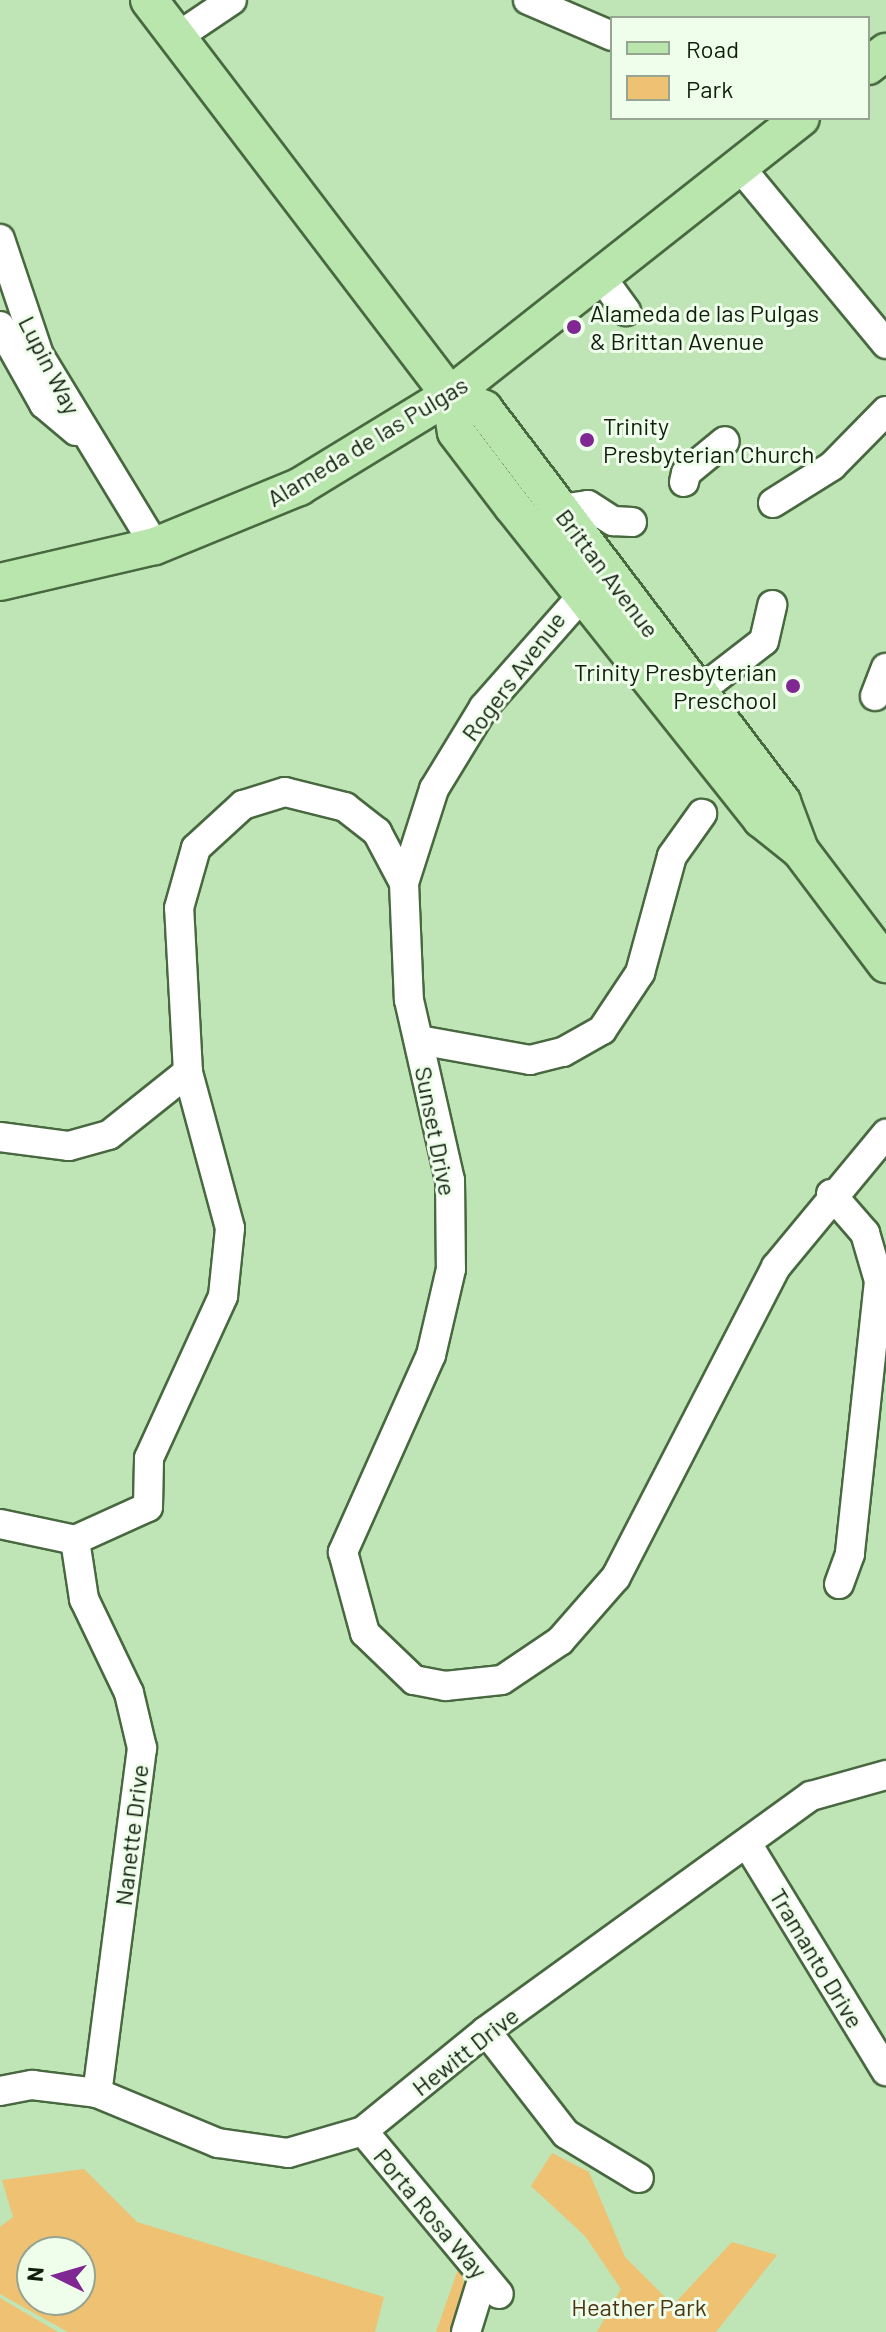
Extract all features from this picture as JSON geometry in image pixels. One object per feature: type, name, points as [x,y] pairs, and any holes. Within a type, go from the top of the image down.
[{"type":"main road","name":"Brittan Avenue","points":[[149,0],[450,395],[456,432],[698,692],[782,802],[800,850]]},
{"type":"main road","points":[[870,64],[886,52]]},
{"type":"main road","name":"Alameda de las Pulgas","points":[[0,582],[155,546],[299,487],[450,395],[798,120]]},
{"type":"main road","name":"Brittan Avenue","points":[[450,395],[484,409],[560,509],[595,581],[761,819],[800,850],[886,964]]},
{"type":"street","points":[[177,37],[232,0]]},
{"type":"street","points":[[528,0],[610,35]]},
{"type":"street","points":[[739,166],[886,344]]},
{"type":"street","name":"Lupin Way","points":[[0,239],[39,355],[155,546]]},
{"type":"street","points":[[602,278],[626,311]]},
{"type":"street","name":"Lupin Way","points":[[0,326],[44,404],[90,443]]},
{"type":"street","points":[[773,503],[832,466],[886,411]]},
{"type":"street","points":[[684,482],[686,473],[725,441]]},
{"type":"street","points":[[560,509],[588,505],[613,521],[632,522]]},
{"type":"street","name":"Rogers Avenue","points":[[404,883],[434,789],[475,721],[595,581]]},
{"type":"street","points":[[698,692],[764,641],[772,605]]},
{"type":"street","points":[[875,696],[886,668]]},
{"type":"street","name":"Sunset Drive","points":[[75,1540],[148,1507],[149,1458],[223,1296],[230,1228],[188,1072],[179,908],[196,848],[217,822],[285,792],[320,795],[377,832],[404,883],[403,959],[450,1180],[451,1269],[431,1355],[343,1552],[365,1633],[414,1680],[445,1686],[502,1680],[560,1641],[616,1577],[776,1267],[831,1194],[886,1134]]},
{"type":"street","points":[[419,1040],[530,1060],[563,1052],[602,1030],[640,973],[672,856],[702,814]]},
{"type":"street","points":[[0,1137],[69,1146],[109,1135],[188,1072]]},
{"type":"street","points":[[831,1194],[865,1233],[879,1281],[850,1554],[839,1584]]},
{"type":"street","points":[[0,1524],[75,1540]]},
{"type":"street","name":"Nanette Drive","points":[[75,1540],[84,1599],[129,1693],[142,1748],[97,2093]]},
{"type":"street","name":"Hewitt Drive","points":[[0,2091],[32,2085],[97,2093],[218,2143],[274,2151],[363,2131],[486,2031],[748,1845],[811,1796],[886,1775]]},
{"type":"street","name":"Tramanto Drive","points":[[748,1845],[886,2071]]},
{"type":"street","points":[[486,2031],[566,2134],[639,2178]]},
{"type":"street","name":"Porta Rosa Way","points":[[363,2131],[491,2286],[466,2332]]},
{"type":"green space","name":"Heather Park","points":[[552,2153],[589,2172],[625,2257],[673,2305],[732,2242],[777,2255],[716,2332],[597,2332],[621,2289],[585,2236],[531,2186]]},
{"type":"green space","points":[[84,2169],[137,2222],[384,2297],[375,2332],[68,2332],[39,2316],[96,2316],[96,2236],[16,2236],[16,2303],[0,2294],[0,2227],[13,2217],[2,2180]]},
{"type":"green space","points":[[460,2264],[473,2332],[436,2332]]},
{"type":"green space","points":[[0,2298],[16,2307],[16,2316],[31,2316],[58,2332],[0,2332]]},
{"type":"place","name":"Alameda de las Pulgas & Brittan Avenue","points":[[574,327]]},
{"type":"place","name":"Trinity Presbyterian Church","points":[[587,440]]},
{"type":"place","name":"Trinity Presbyterian Preschool","points":[[793,686]]}]
